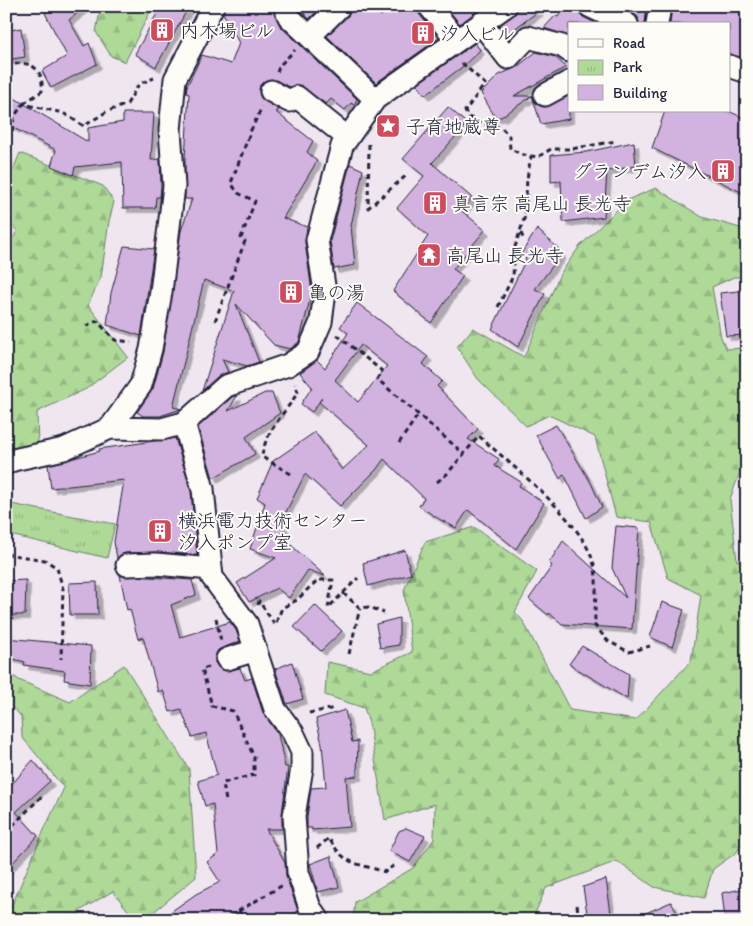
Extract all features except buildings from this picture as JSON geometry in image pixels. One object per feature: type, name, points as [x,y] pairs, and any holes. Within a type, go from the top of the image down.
[{"type":"street","points":[[110,428],[141,385],[149,356],[161,292],[174,186],[170,130],[175,79],[213,6]]},
{"type":"street","points":[[284,6],[289,16],[375,99]]},
{"type":"street","points":[[310,36],[340,6]]},
{"type":"street","points":[[429,6],[451,44]]},
{"type":"street","points":[[6,464],[13,460],[64,449],[110,428],[162,429],[184,423],[226,386],[285,366],[308,352],[321,322],[326,292],[317,240],[342,146],[375,99],[506,6]]},
{"type":"street","points":[[589,6],[623,22]]},
{"type":"street","points":[[657,22],[660,6]]},
{"type":"street","points":[[481,23],[508,58],[528,37],[562,46],[568,50]]},
{"type":"street","points":[[730,66],[747,72]]},
{"type":"street","points":[[545,95],[568,83]]},
{"type":"street","points":[[270,91],[289,101],[297,97],[348,138]]},
{"type":"street","points":[[184,423],[203,489],[212,576],[247,624],[275,708],[293,733],[302,752],[302,768],[294,816],[297,850],[300,876],[310,908],[319,920]]},
{"type":"street","points":[[127,565],[156,564],[211,569]]},
{"type":"street","points":[[227,660],[256,650]]},
{"type":"path","points":[[215,322],[246,241],[241,238],[255,201],[238,193],[231,183],[251,130],[280,65],[310,36]]},
{"type":"path","points":[[451,44],[485,84],[465,111],[468,117],[489,126],[501,127],[509,136],[510,149],[531,156],[538,156],[551,150],[571,149],[616,140]]},
{"type":"path","points":[[6,66],[18,62],[29,63],[38,71],[42,81],[42,91],[23,104],[14,118],[12,134],[6,134]]},
{"type":"path","points":[[23,104],[63,113],[84,126],[106,112],[127,104],[139,84],[180,68]]},
{"type":"path","points":[[369,140],[368,208],[408,174]]},
{"type":"path","points":[[498,307],[513,276],[516,247],[521,233],[531,156]]},
{"type":"path","points":[[521,233],[524,240]]},
{"type":"path","points":[[86,326],[97,321],[115,340],[132,342],[149,356]]},
{"type":"path","points":[[321,322],[382,371],[376,379],[463,453]]},
{"type":"path","points":[[285,366],[298,392],[283,417],[270,432],[262,457],[290,474]]},
{"type":"path","points":[[399,443],[418,415]]},
{"type":"path","points":[[437,482],[447,474],[479,436],[552,502],[576,530],[591,555],[596,570],[595,626],[608,641],[629,652],[650,646]]},
{"type":"path","points":[[6,554],[45,560],[58,568],[63,589],[61,659]]},
{"type":"path","points":[[282,608],[297,600],[320,580],[333,580],[328,608],[358,578]]},
{"type":"path","points":[[222,591],[212,603],[227,660],[202,669],[212,706],[233,711],[254,757],[254,775],[223,783],[226,801]]},
{"type":"path","points":[[343,593],[360,608],[370,607],[384,613]]},
{"type":"path","points":[[350,654],[360,608]]},
{"type":"path","points":[[309,713],[335,708]]},
{"type":"path","points":[[6,832],[43,795]]},
{"type":"path","points":[[297,850],[307,833],[314,850],[328,838],[337,854],[351,862],[385,872],[397,863]]},
{"type":"path","points":[[223,920],[300,876]]},
{"type":"path","points":[[577,905],[579,920]]},
{"type":"path","points":[[239,910],[244,920]]},
{"type":"green space","points":[[101,6],[153,6],[125,62],[111,56],[96,32]]},
{"type":"green space","points":[[20,153],[103,186],[114,202],[109,221],[101,277],[88,305],[128,357],[86,389],[37,412],[38,448],[6,458],[6,252],[17,231],[6,218],[6,187]]},
{"type":"green space","points":[[656,188],[702,217],[747,230],[747,277],[734,277],[712,287],[721,337],[726,349],[747,348],[747,453],[730,499],[737,561],[747,559],[747,836],[737,852],[713,869],[704,898],[654,887],[617,861],[546,888],[532,920],[353,920],[355,902],[413,868],[434,839],[435,804],[385,820],[369,723],[364,708],[325,695],[327,662],[371,671],[412,652],[404,590],[425,542],[474,527],[537,571],[515,612],[523,621],[570,710],[636,720],[691,661],[701,595],[668,578],[651,522],[616,517],[595,437],[549,415],[526,426],[478,379],[457,347],[473,328],[524,357],[560,274],[580,246],[627,200]]},
{"type":"green space","points":[[6,503],[115,524],[107,558],[6,534]]},
{"type":"green space","points":[[124,665],[189,769],[196,877],[144,920],[135,920],[113,891],[78,912],[80,920],[6,920],[6,912],[9,912],[64,788],[22,737],[21,716],[6,702],[6,671],[19,680],[70,702]]},
{"type":"place","name":"内木場ビル","points":[[162,30]]},
{"type":"place","name":"汐入ビル","points":[[423,33]]},
{"type":"place","name":"子育地蔵尊","points":[[388,126]]},
{"type":"place","name":"グランデム汐入","points":[[723,171]]},
{"type":"place","name":"真言宗 高尾山 長光寺","points":[[435,203]]},
{"type":"place","name":"高尾山 長光寺","points":[[429,255]]},
{"type":"place","name":"亀の湯","points":[[291,292]]},
{"type":"place","name":"横浜電力技術センター 汐入ポンプ室","points":[[160,531]]}]
